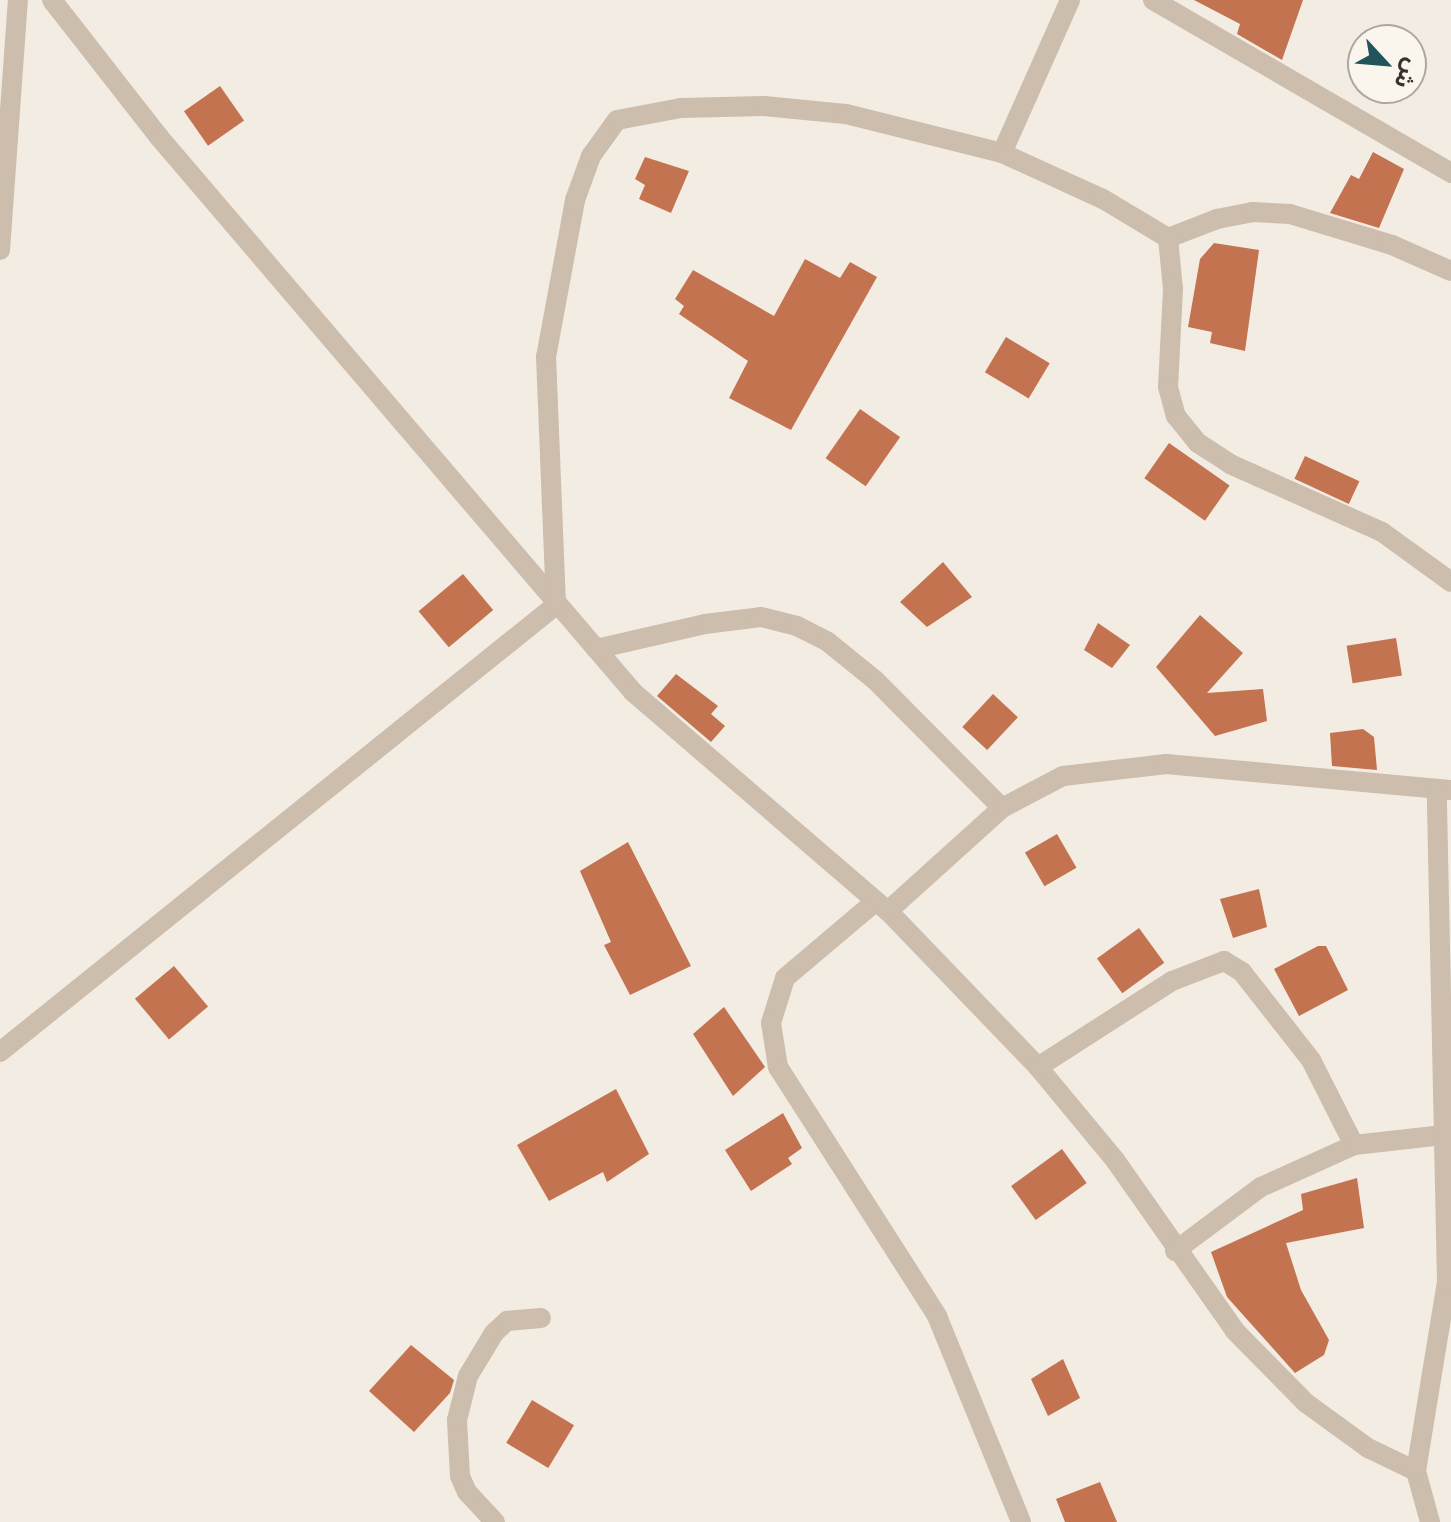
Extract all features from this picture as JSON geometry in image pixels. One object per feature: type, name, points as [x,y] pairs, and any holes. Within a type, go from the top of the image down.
[{"type":"street","points":[[0,250],[18,0]]},
{"type":"street","points":[[52,0],[159,137],[633,692],[882,906],[1038,1067],[1115,1160],[1175,1251],[1235,1331],[1306,1403],[1368,1448],[1416,1471]]},
{"type":"street","points":[[1002,153],[1070,0]]},
{"type":"street","points":[[1153,0],[1451,173]]},
{"type":"street","points":[[556,605],[546,357],[575,200],[602,135],[617,120],[641,113],[764,106],[846,114],[1002,153],[1103,199],[1168,238]]},
{"type":"street","points":[[1168,238],[1217,219],[1252,212],[1290,214],[1392,245],[1451,271]]},
{"type":"street","points":[[1168,238],[1173,289],[1168,387],[1176,416],[1198,443],[1230,464],[1382,532],[1451,582]]},
{"type":"street","points":[[0,1052],[556,605]]},
{"type":"street","points":[[596,649],[705,624],[761,617],[797,626],[828,642],[875,680],[1002,808]]},
{"type":"street","points":[[1021,1522],[937,1316],[778,1067],[771,1023],[785,978],[882,906],[1002,808],[1063,776],[1166,764],[1444,789],[1448,1055],[1443,1135],[1449,1281],[1416,1471],[1430,1522]]},
{"type":"street","points":[[1038,1067],[1172,981],[1224,961],[1242,972],[1311,1060],[1354,1145]]},
{"type":"street","points":[[1175,1251],[1261,1187],[1354,1145],[1443,1135]]},
{"type":"street","points":[[495,1522],[467,1492],[460,1476],[457,1420],[468,1376],[494,1333],[507,1321],[541,1318]]},
{"type":"building","points":[[1194,0],[1303,0],[1282,60],[1237,34],[1240,24]]},
{"type":"building","points":[[220,86],[244,120],[208,146],[184,111]]},
{"type":"building","points":[[1373,152],[1404,169],[1379,228],[1330,213],[1351,175],[1359,179]]},
{"type":"building","points":[[645,157],[689,171],[671,213],[639,199],[645,185],[635,179]]},
{"type":"building","points":[[1214,243],[1259,250],[1245,351],[1210,343],[1212,332],[1188,327],[1200,259]]},
{"type":"building","points":[[805,259],[840,278],[850,262],[877,277],[791,430],[729,398],[748,361],[679,314],[684,306],[675,299],[693,270],[774,316]]},
{"type":"building","points":[[1006,337],[1050,363],[1029,398],[985,372]]},
{"type":"building","points":[[860,409],[900,437],[866,486],[826,458]]},
{"type":"building","points":[[1169,443],[1230,485],[1205,521],[1144,478]]},
{"type":"building","points":[[1305,456],[1359,481],[1349,504],[1294,479]]},
{"type":"building","points":[[943,562],[972,597],[927,627],[900,602]]},
{"type":"building","points":[[463,574],[493,610],[449,647],[419,611]]},
{"type":"building","points":[[1200,615],[1243,653],[1207,693],[1263,689],[1267,721],[1215,736],[1156,667]]},
{"type":"building","points":[[1098,623],[1130,645],[1112,668],[1084,650]]},
{"type":"building","points":[[1396,638],[1402,676],[1353,683],[1347,646]]},
{"type":"building","points":[[676,674],[718,706],[711,714],[725,726],[711,742],[657,696]]},
{"type":"building","points":[[993,694],[1018,717],[987,750],[962,727]]},
{"type":"building","points":[[1363,729],[1374,737],[1377,770],[1332,766],[1330,733]]},
{"type":"building","points":[[1057,834],[1076,868],[1044,886],[1025,853]]},
{"type":"building","points":[[628,842],[691,966],[630,995],[604,945],[611,942],[580,871]]},
{"type":"building","points":[[1259,889],[1267,927],[1233,938],[1220,899]]},
{"type":"building","points":[[1139,928],[1164,963],[1122,993],[1097,959]]},
{"type":"building","points":[[1318,946],[1326,946],[1348,990],[1299,1016],[1274,969]]},
{"type":"building","points":[[174,966],[208,1007],[169,1039],[135,999]]},
{"type":"building","points":[[724,1007],[765,1067],[733,1096],[693,1034]]},
{"type":"building","points":[[616,1089],[649,1154],[607,1182],[603,1172],[549,1201],[517,1145]]},
{"type":"building","points":[[783,1113],[802,1148],[788,1158],[792,1164],[751,1191],[725,1150]]},
{"type":"building","points":[[1062,1149],[1087,1183],[1036,1220],[1011,1186]]},
{"type":"building","points":[[1357,1178],[1364,1228],[1286,1243],[1301,1290],[1329,1340],[1324,1355],[1295,1373],[1227,1297],[1211,1252],[1303,1210],[1301,1194]]},
{"type":"building","points":[[411,1345],[454,1380],[450,1393],[414,1432],[369,1391]]},
{"type":"building","points":[[1063,1359],[1080,1398],[1048,1416],[1031,1379]]},
{"type":"building","points":[[532,1400],[574,1425],[548,1468],[506,1443]]},
{"type":"building","points":[[1100,1482],[1117,1522],[1065,1522],[1056,1499]]}]
